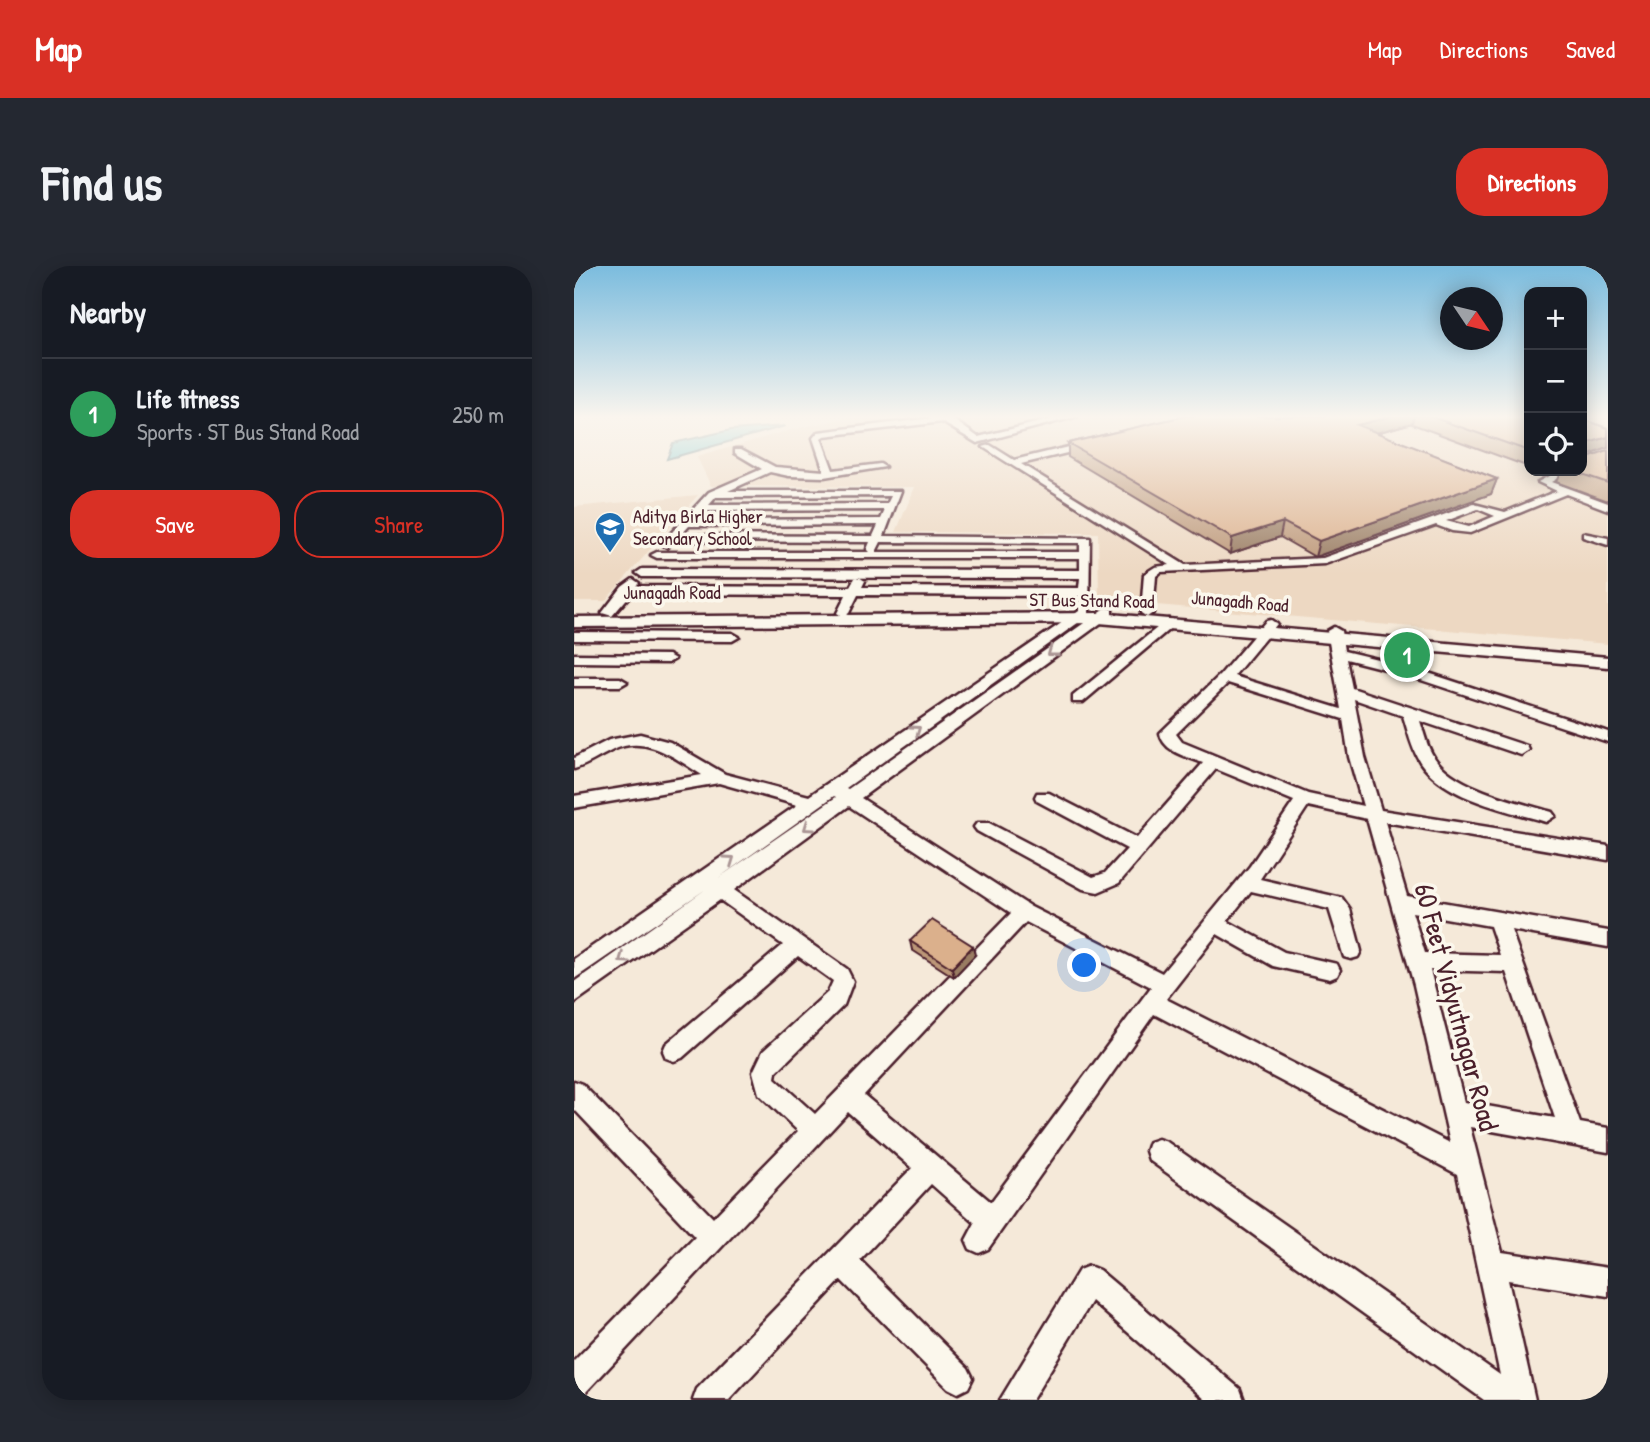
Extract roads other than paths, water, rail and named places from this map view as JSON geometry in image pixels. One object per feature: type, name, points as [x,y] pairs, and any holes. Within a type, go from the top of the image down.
[{"type":"main road","name":"Junagadh Road","points":[[574,613],[1147,613],[1268,629]]},
{"type":"main road","name":"ST Bus Stand Road","points":[[574,622],[1092,615],[1268,629],[1335,641],[1608,663]]},
{"type":"main road","points":[[1335,641],[1608,655]]},
{"type":"street","points":[[828,469],[829,473]]},
{"type":"street","points":[[608,613],[713,494],[767,470],[797,476],[864,469]]},
{"type":"street","points":[[1022,469],[1181,567]]},
{"type":"street","points":[[1555,476],[1543,482],[1608,507]]},
{"type":"street","points":[[1437,521],[1456,529],[1470,530],[1566,491]]},
{"type":"street","points":[[713,494],[897,494],[856,589],[843,612]]},
{"type":"street","points":[[1147,613],[1150,574],[1159,569],[1289,567],[1325,561],[1478,506],[1505,516]]},
{"type":"street","points":[[698,508],[890,507]]},
{"type":"street","points":[[686,523],[884,522]]},
{"type":"street","points":[[1587,536],[1608,542]]},
{"type":"street","points":[[672,538],[1086,540],[1084,592],[1092,615]]},
{"type":"street","points":[[657,555],[1086,555]]},
{"type":"street","points":[[642,573],[1085,574]]},
{"type":"street","points":[[626,590],[1084,592]]},
{"type":"street","points":[[574,994],[643,933],[1092,615]]},
{"type":"street","points":[[712,884],[812,803],[841,793],[1092,615]]},
{"type":"street","points":[[1078,699],[1168,623]]},
{"type":"street","points":[[1268,629],[1225,678],[1167,733],[1176,746],[1304,799],[1371,814],[1608,853]]},
{"type":"street","points":[[574,636],[732,637]]},
{"type":"street","points":[[1335,641],[1402,669],[1608,737]]},
{"type":"street","name":"60 Feet Vidyutnagar Road","points":[[1335,641],[1371,814],[1417,961],[1491,1264],[1520,1400]]},
{"type":"street","points":[[574,658],[668,659]]},
{"type":"street","points":[[1225,678],[1349,716]]},
{"type":"street","points":[[574,682],[620,682]]},
{"type":"street","points":[[1345,691],[1521,750]]},
{"type":"street","points":[[1409,713],[1427,759],[1436,769],[1483,797],[1546,816]]},
{"type":"street","points":[[574,764],[611,745],[628,739],[642,739],[656,743],[719,778],[812,803]]},
{"type":"street","points":[[984,827],[1090,884],[1098,885],[1112,878],[1214,761]]},
{"type":"street","points":[[574,802],[719,778]]},
{"type":"street","points":[[841,793],[1024,912],[1158,993],[1468,1166]]},
{"type":"street","points":[[1043,797],[1139,847]]},
{"type":"street","points":[[848,1097],[930,1167],[987,1231],[1158,993],[1248,883],[1304,799]]},
{"type":"street","points":[[1248,883],[1335,903],[1340,909],[1351,951]]},
{"type":"street","points":[[712,884],[837,971],[843,981],[837,998],[771,1058],[764,1070],[763,1079],[815,1131]]},
{"type":"street","points":[[1399,902],[1608,939]]},
{"type":"street","points":[[574,1382],[1024,912]]},
{"type":"street","points":[[1498,920],[1572,1134]]},
{"type":"street","points":[[1215,923],[1280,960],[1330,970]]},
{"type":"street","points":[[574,970],[643,933]]},
{"type":"street","points":[[674,1051],[798,944]]},
{"type":"street","points":[[1417,961],[1514,964]]},
{"type":"street","points":[[574,1092],[712,1236]]},
{"type":"street","points":[[1454,1112],[1608,1140]]},
{"type":"street","points":[[1158,1151],[1510,1400]]},
{"type":"street","points":[[713,1398],[930,1167]]},
{"type":"street","points":[[841,1261],[958,1378]]},
{"type":"street","points":[[1491,1264],[1608,1282]]},
{"type":"street","points":[[1015,1400],[1089,1280],[1225,1399]]},
{"type":"place","name":"Aditya Birla Higher Secondary School","points":[[610,554]]},
{"type":"place","name":"Life fitness","points":[[1407,655]]}]
